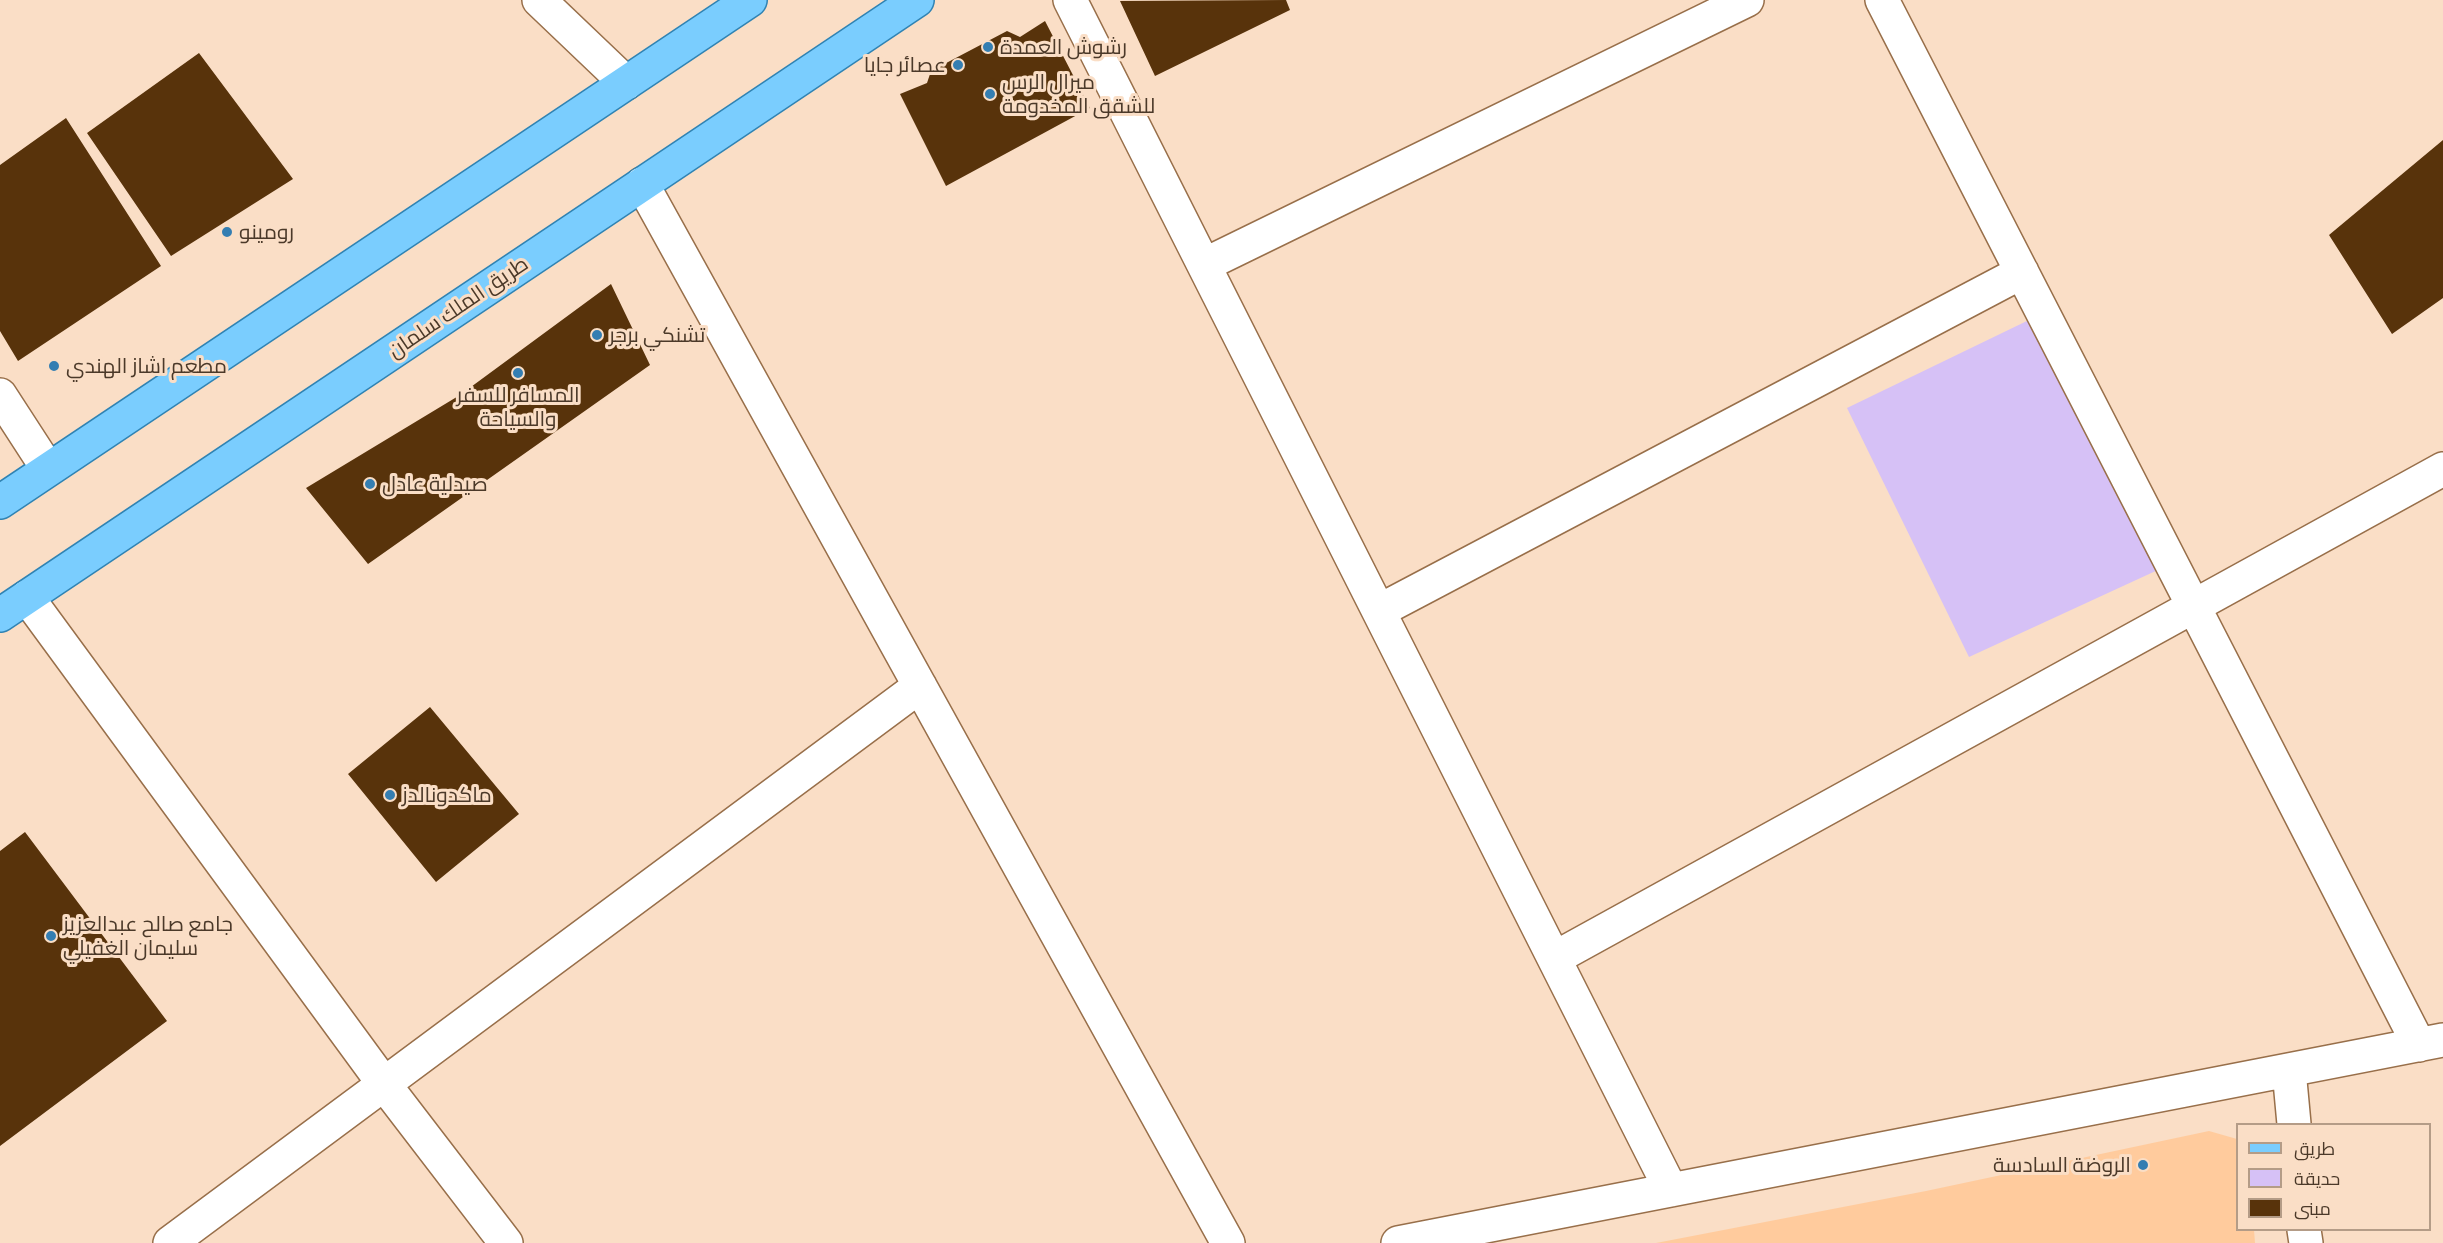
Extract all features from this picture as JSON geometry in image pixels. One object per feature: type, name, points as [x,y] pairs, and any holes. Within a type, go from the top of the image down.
[{"type":"main road","points":[[0,502],[750,0]]},
{"type":"main road","name":"طريق الملك سلمان","points":[[0,615],[917,0]]},
{"type":"street","points":[[539,0],[626,83]]},
{"type":"street","points":[[1070,0],[1671,1190]]},
{"type":"street","points":[[1204,265],[1747,0]]},
{"type":"street","points":[[1398,1243],[2431,1042],[2194,606],[1882,0]]},
{"type":"street","points":[[642,184],[1228,1243]]},
{"type":"street","points":[[1379,611],[2022,272]]},
{"type":"street","points":[[0,395],[48,469]]},
{"type":"street","points":[[1555,958],[2443,470]]},
{"type":"street","points":[[27,597],[384,1084],[506,1243]]},
{"type":"street","points":[[170,1243],[920,686]]},
{"type":"street","points":[[2289,1070],[2294,1123]]},
{"type":"shaded area","name":"الروضة السادسة","points":[[2209,1131],[2236,1139],[2236,1231],[2254,1231],[2255,1243],[1656,1243],[1926,1191]]},
{"type":"green space","points":[[2031,319],[2160,569],[1969,657],[1847,408]]},
{"type":"building","points":[[1286,0],[1290,10],[1155,76],[1120,1]]},
{"type":"building","points":[[1045,21],[1090,108],[946,186],[900,94],[927,83],[931,71],[1007,31],[1020,37]]},
{"type":"building","points":[[199,53],[293,179],[171,256],[87,133]]},
{"type":"building","points":[[66,118],[161,266],[18,361],[0,331],[0,165]]},
{"type":"building","points":[[2443,140],[2443,298],[2392,334],[2329,235]]},
{"type":"building","points":[[611,284],[650,365],[368,564],[306,488],[460,395]]},
{"type":"building","points":[[430,707],[519,814],[436,882],[348,774]]},
{"type":"building","name":"جامع صالح عبدالعزيز سليمان الغفيلي","points":[[25,832],[167,1021],[0,1146],[0,851]]},
{"type":"place","name":"رشوش العمدة","points":[[988,47]]},
{"type":"place","name":"عصائر جايا","points":[[958,65]]},
{"type":"place","name":"ميرال الرس للشقق المخدومة","points":[[990,94]]},
{"type":"place","name":"رومينو","points":[[227,232]]},
{"type":"place","name":"تشنكي برجر","points":[[597,335]]},
{"type":"place","name":"مطعم اشاز الهندي","points":[[54,366]]},
{"type":"place","name":"المسافر للسفر والسياحة","points":[[518,373]]},
{"type":"place","name":"صيدلية عادل","points":[[370,484]]},
{"type":"place","name":"ماكدونالدز","points":[[390,795]]},
{"type":"place","name":"جامع صالح عبدالعزيز سليمان الغفيلي","points":[[51,936]]},
{"type":"place","name":"الروضة السادسة","points":[[2143,1165]]}]
